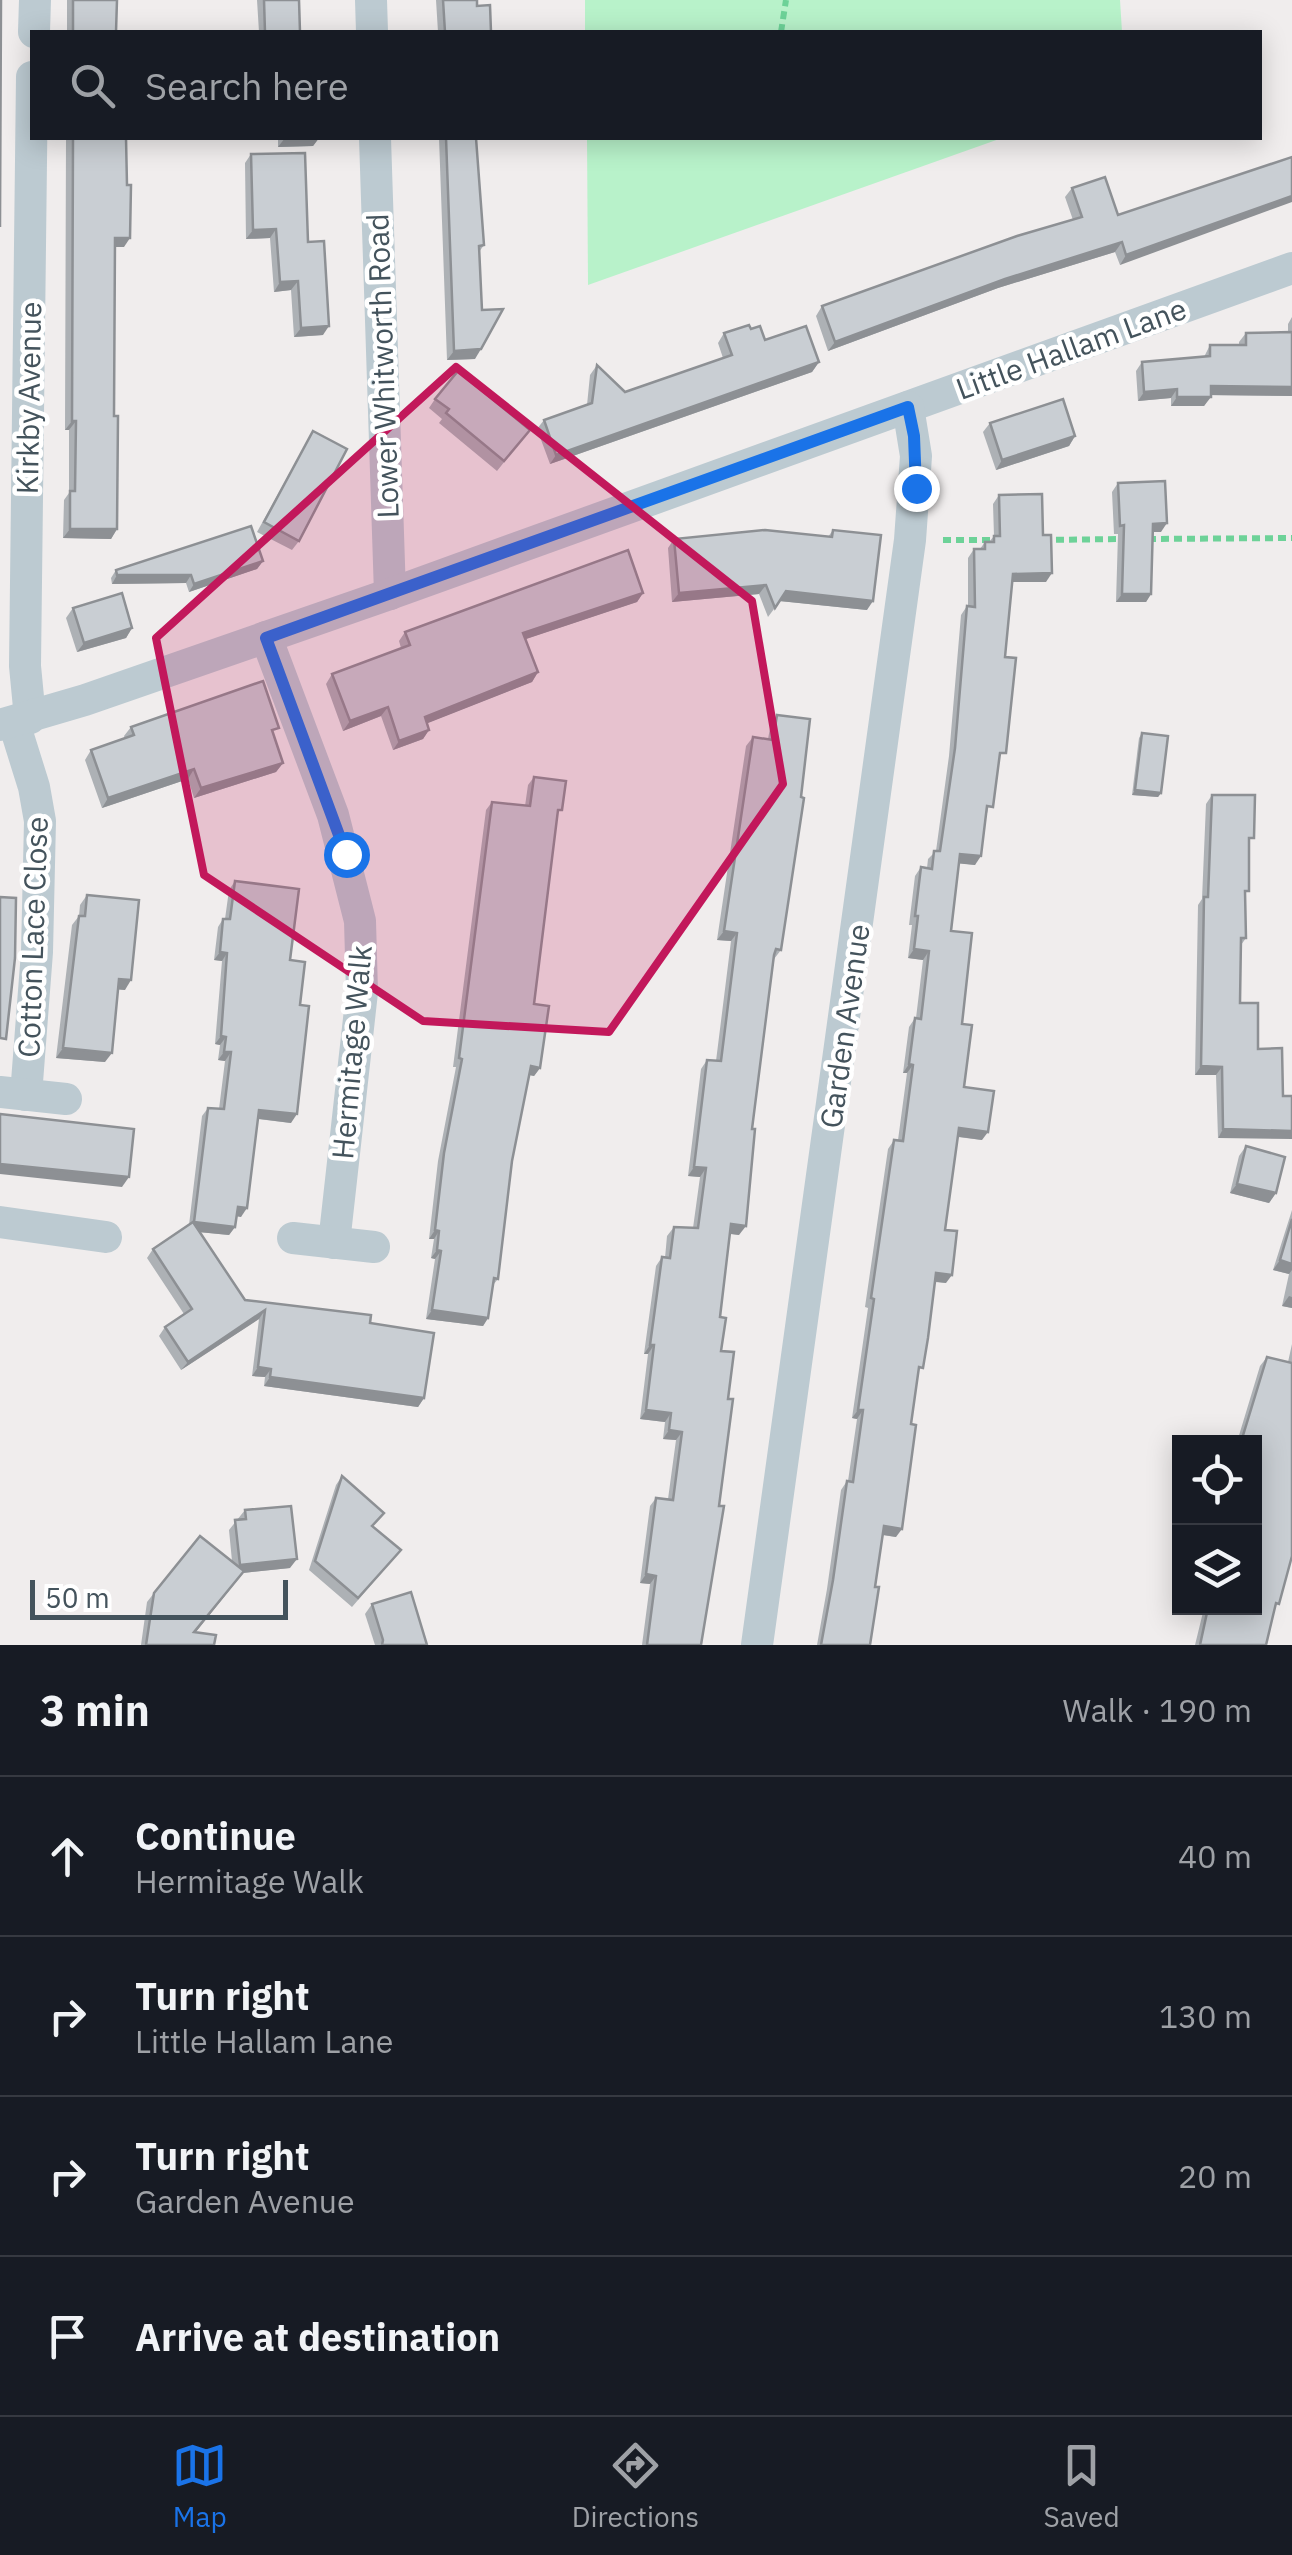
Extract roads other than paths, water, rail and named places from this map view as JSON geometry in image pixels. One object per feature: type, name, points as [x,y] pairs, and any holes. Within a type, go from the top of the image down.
[{"type":"street","points":[[34,0],[34,30]]},
{"type":"street","points":[[371,0],[372,30]]},
{"type":"street","name":"Kirkby Avenue","points":[[14,722],[25,666],[31,140]]},
{"type":"street","name":"Lower Whitworth Road","points":[[375,140],[390,594]]},
{"type":"street","name":"Little Hallam Lane","points":[[14,722],[390,594],[1292,268]]},
{"type":"street","name":"Garden Avenue","points":[[757,1645],[910,540],[916,456],[908,407]]},
{"type":"street","name":"Hermitage Walk","points":[[266,638],[334,814],[360,920],[362,992],[334,1243]]},
{"type":"street","name":"Cotton Lace Close","points":[[14,722],[40,821],[37,952],[13,1094],[66,1099]]},
{"type":"street","points":[[0,1222],[106,1237]]},
{"type":"street","points":[[293,1238],[374,1248]]}]
